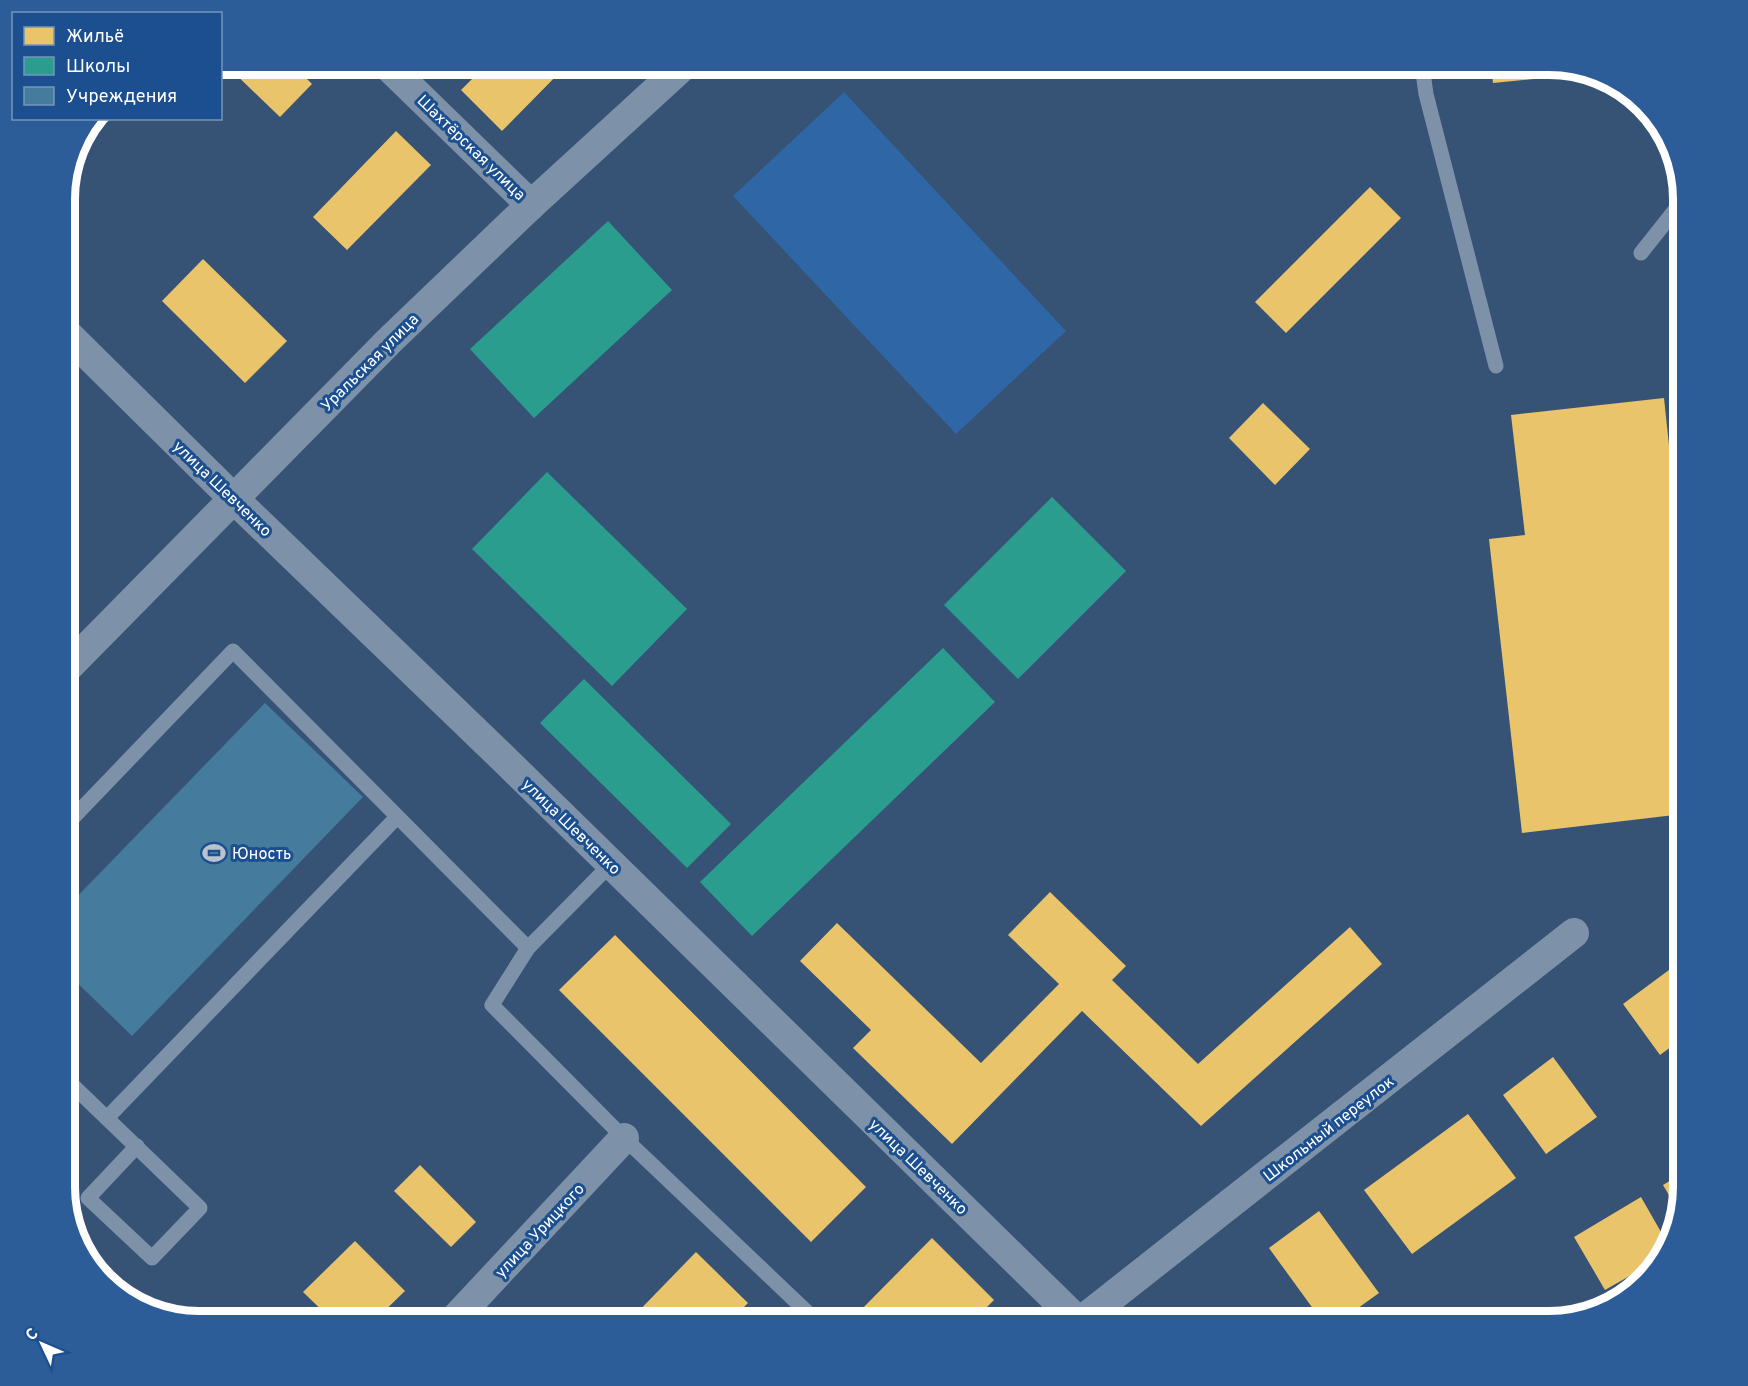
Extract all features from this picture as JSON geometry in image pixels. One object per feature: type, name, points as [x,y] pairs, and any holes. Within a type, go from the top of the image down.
[{"type":"street","name":"Шахтёрская улица","points":[[398,75],[531,205]]},
{"type":"street","name":"Уральская улица","points":[[75,660],[390,340],[531,205],[672,75]]},
{"type":"street","name":"улица Шевченко","points":[[75,342],[1068,1311]]},
{"type":"street","name":"Школьный переулок","points":[[1093,1311],[1574,933]]},
{"type":"street","name":"улица Урицкого","points":[[463,1311],[624,1138]]},
{"type":"lane","points":[[1423,75],[1426,94],[1496,366]]},
{"type":"lane","points":[[1641,253],[1673,213]]},
{"type":"lane","points":[[75,816],[233,651],[528,948]]},
{"type":"lane","points":[[107,1118],[397,817]]},
{"type":"lane","points":[[610,864],[528,948],[492,1005],[624,1138],[806,1311]]},
{"type":"lane","points":[[75,1088],[137,1146],[200,1208],[152,1258],[88,1198],[137,1146]]},
{"type":"shaded area","points":[[844,92],[1066,331],[956,434],[733,196]]},
{"type":"building: Жильё","points":[[236,75],[303,75],[312,84],[280,117]]},
{"type":"building: Жильё","points":[[476,75],[557,75],[502,131],[461,90]]},
{"type":"building: Жильё","points":[[1492,75],[1564,76],[1493,83]]},
{"type":"building: Жильё","points":[[396,131],[431,165],[347,250],[313,217]]},
{"type":"building: Жильё","points":[[1370,187],[1401,218],[1286,333],[1255,302]]},
{"type":"building: Жильё","points":[[203,259],[287,341],[245,383],[162,301]]},
{"type":"building: Жильё","points":[[1664,398],[1673,483],[1673,815],[1522,833],[1489,539],[1525,535],[1511,415]]},
{"type":"building: Жильё","points":[[1263,403],[1310,449],[1275,485],[1229,438]]},
{"type":"building: Жильё","points":[[1050,892],[1126,966],[1112,980],[1198,1064],[1350,927],[1382,964],[1201,1126],[1082,1011],[952,1144],[853,1048],[871,1030],[800,961],[837,923],[981,1063],[1059,984],[1008,935]]},
{"type":"building: Жильё","points":[[615,935],[866,1187],[811,1242],[559,990]]},
{"type":"building: Жильё","points":[[1669,970],[1673,975],[1673,1045],[1660,1055],[1623,1004]]},
{"type":"building: Жильё","points":[[1553,1057],[1597,1117],[1546,1154],[1503,1095]]},
{"type":"building: Жильё","points":[[1468,1114],[1516,1178],[1412,1254],[1364,1190]]},
{"type":"building: Жильё","points":[[420,1165],[476,1222],[451,1247],[394,1191]]},
{"type":"building: Жильё","points":[[1673,1179],[1672,1201],[1663,1185]]},
{"type":"building: Жильё","points":[[1641,1197],[1663,1236],[1642,1269],[1605,1290],[1574,1237]]},
{"type":"building: Жильё","points":[[1319,1211],[1379,1293],[1354,1311],[1315,1311],[1269,1248]]},
{"type":"building: Жильё","points":[[932,1238],[994,1300],[983,1311],[860,1311]]},
{"type":"building: Жильё","points":[[355,1241],[405,1291],[384,1311],[323,1311],[303,1292]]},
{"type":"building: Жильё","points":[[696,1252],[748,1303],[740,1311],[639,1311]]},
{"type":"building: Школы","points":[[608,221],[672,290],[534,418],[470,349]]},
{"type":"building: Школы","points":[[547,472],[687,609],[612,686],[472,549]]},
{"type":"building: Школы","points":[[1052,497],[1126,571],[1018,679],[944,605]]},
{"type":"building: Школы","points":[[943,648],[995,702],[752,936],[700,882]]},
{"type":"building: Школы","points":[[584,679],[731,824],[687,868],[540,723]]},
{"type":"building: Учреждения","name":"Юность","points":[[265,703],[363,797],[132,1036],[75,981],[75,899]]},
{"type":"place","name":"Юность","points":[[214,853]]}]
